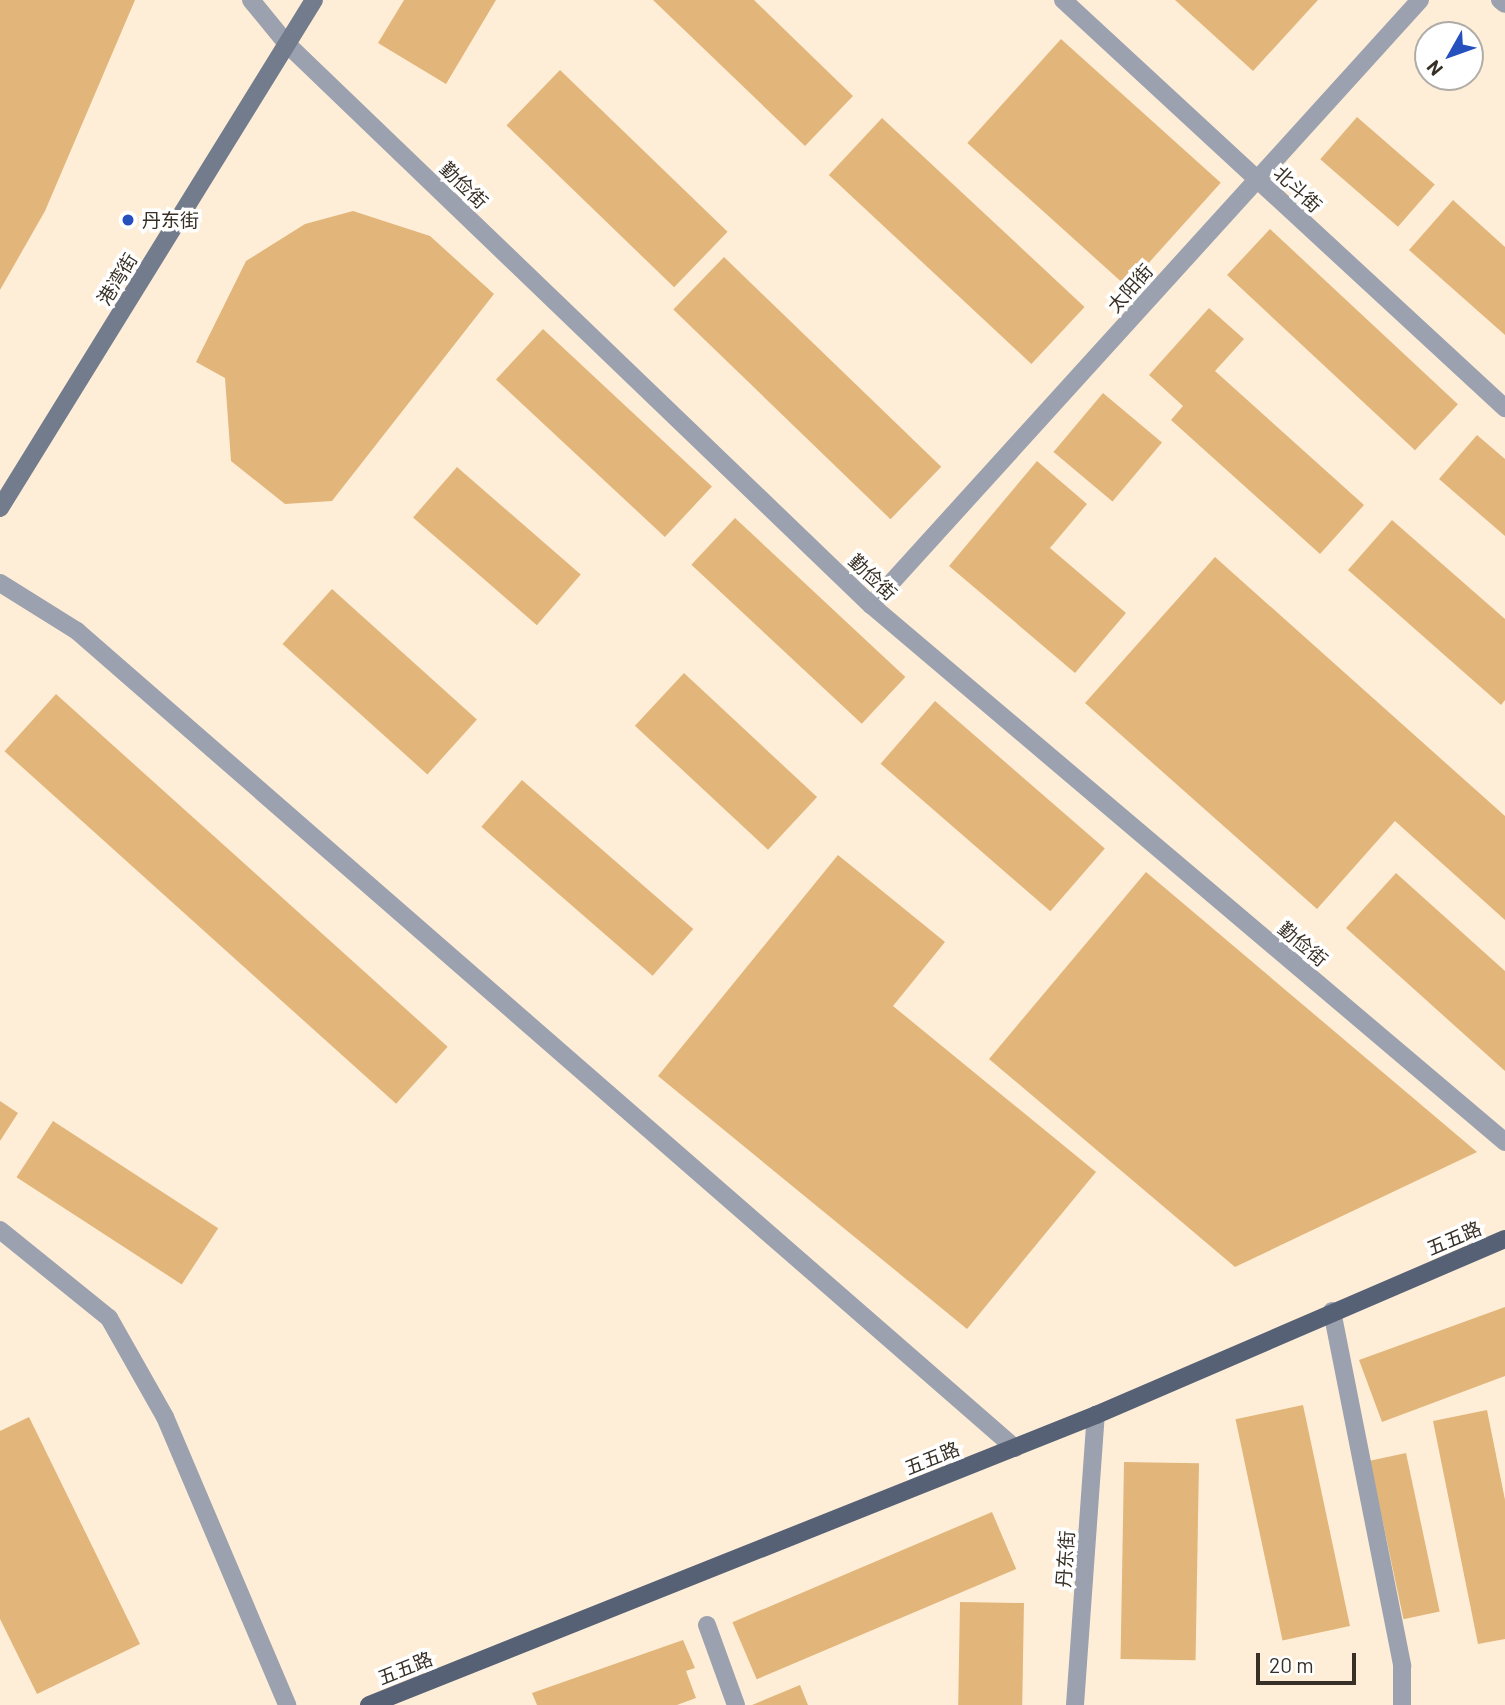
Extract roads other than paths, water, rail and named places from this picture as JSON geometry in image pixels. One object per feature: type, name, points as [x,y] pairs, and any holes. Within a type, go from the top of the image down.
[{"type":"main road","name":"港湾街","points":[[0,508],[314,0]]},
{"type":"main road","name":"五五路","points":[[369,1705],[1096,1415],[1332,1311],[1505,1239]]},
{"type":"street","name":"勤俭街","points":[[251,0],[287,44],[871,605],[1505,1142]]},
{"type":"street","name":"北斗街","points":[[1063,0],[1505,408]]},
{"type":"street","name":"太阳街","points":[[871,605],[1420,0]]},
{"type":"street","points":[[1500,0],[1505,4]]},
{"type":"street","points":[[0,583],[77,631],[1015,1448]]},
{"type":"street","points":[[0,1230],[109,1318],[166,1417],[287,1705]]},
{"type":"street","points":[[1332,1311],[1402,1666],[1402,1705]]},
{"type":"street","name":"丹东街","points":[[1075,1705],[1096,1415]]},
{"type":"street","points":[[707,1625],[736,1705]]},
{"type":"place","name":"丹东街","points":[[128,220]]}]
